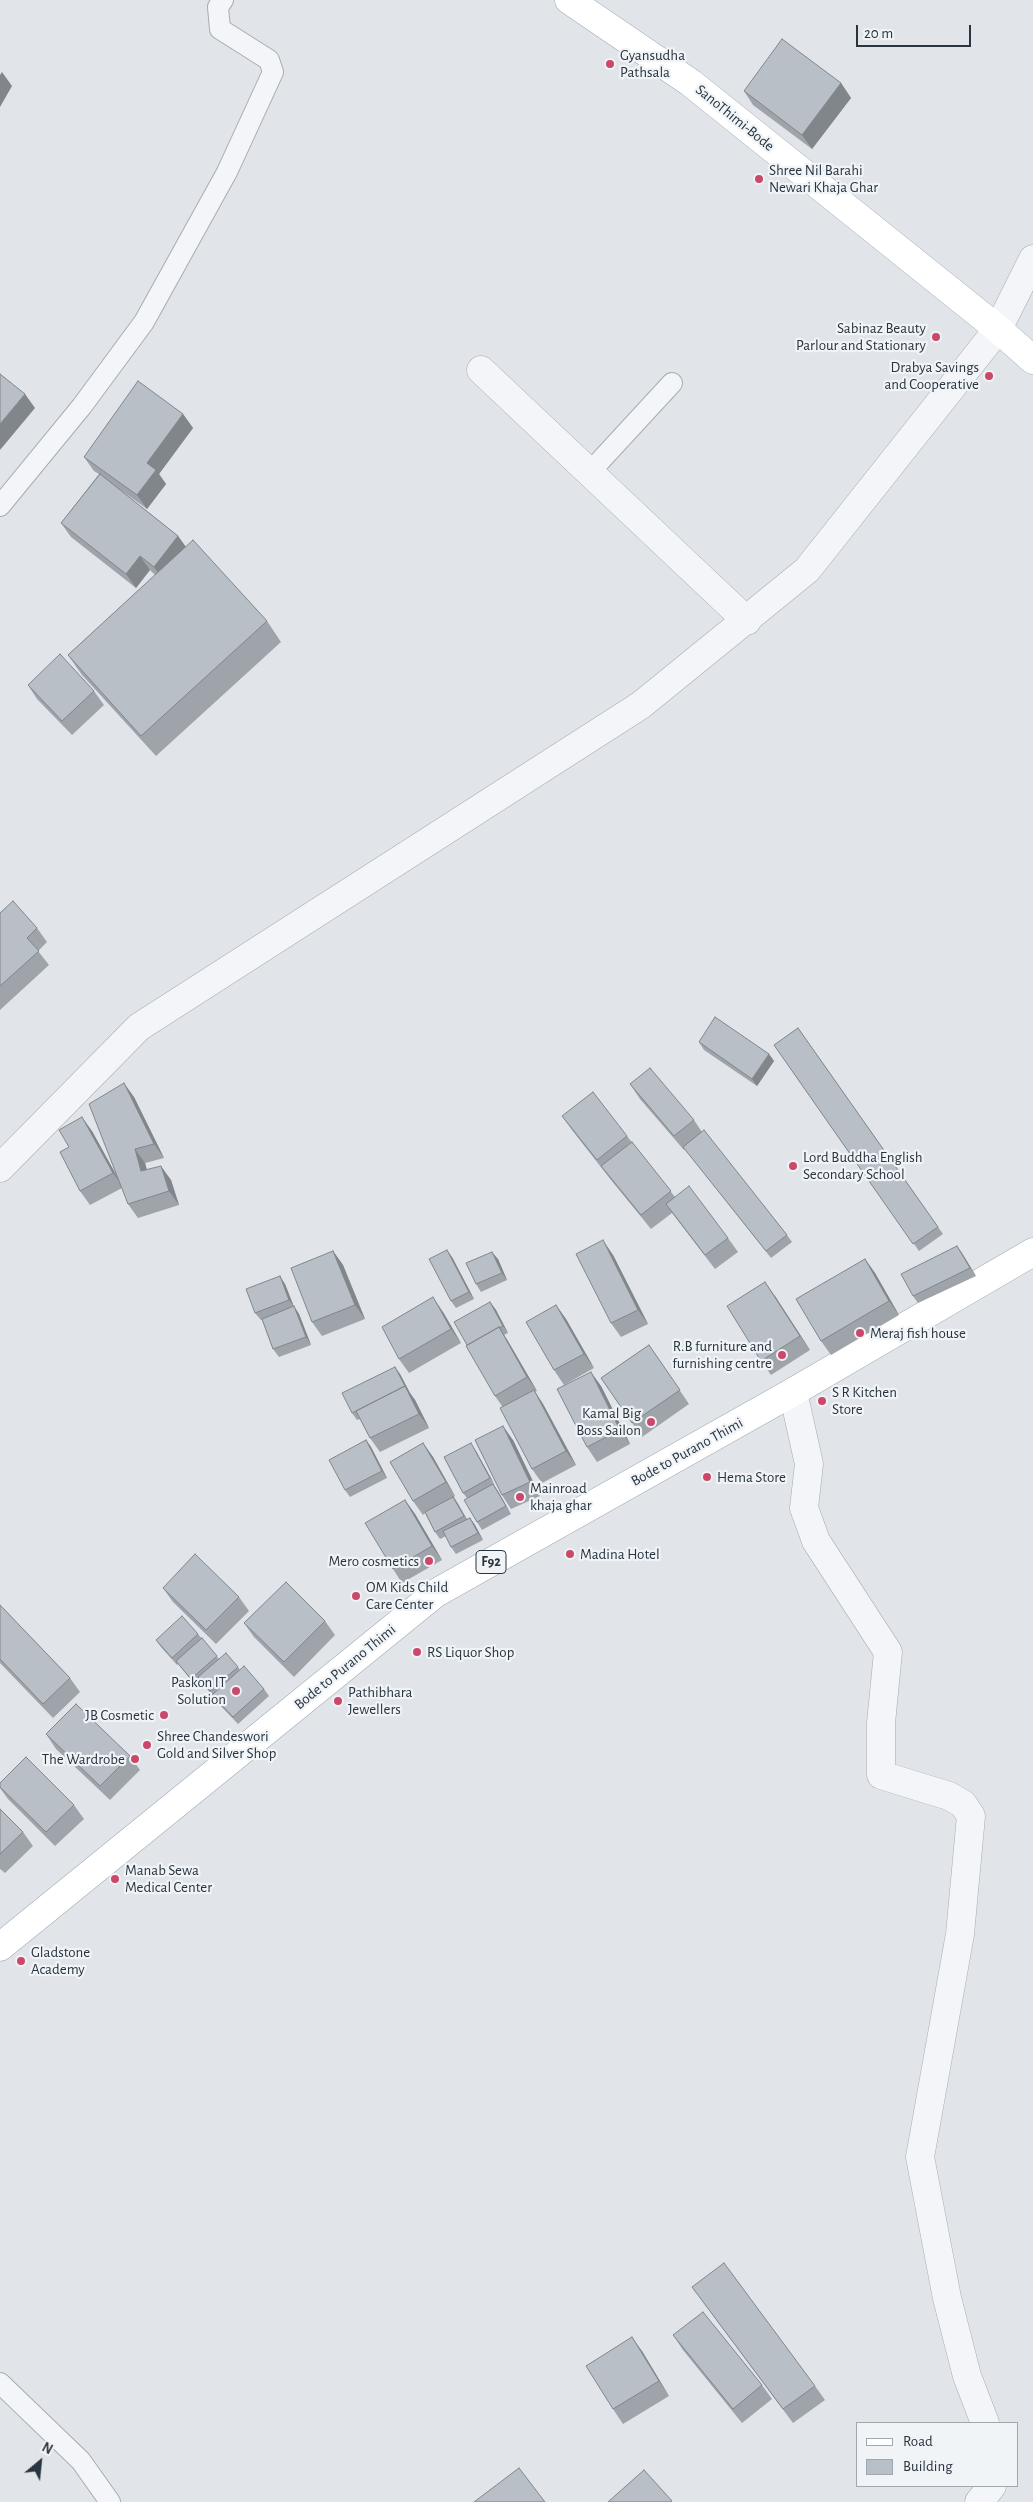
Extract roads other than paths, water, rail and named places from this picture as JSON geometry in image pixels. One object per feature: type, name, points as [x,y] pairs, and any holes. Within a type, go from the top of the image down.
[{"type":"main road","name":"SanoThimi-Bode","points":[[569,0],[690,83],[998,329],[1033,360]]},
{"type":"main road","name":"Bode to Purano Thimi","points":[[0,1947],[436,1593],[793,1392],[1033,1252]]},
{"type":"street","points":[[0,1168],[139,1027],[641,705],[747,621],[806,570],[998,329],[1033,259]]},
{"type":"street","points":[[481,370],[747,621]]},
{"type":"street","points":[[793,1392],[809,1464],[804,1508],[816,1541],[888,1652],[881,1722],[881,1775],[949,1796],[963,1804],[971,1816],[960,1934],[920,2158],[947,2298],[967,2376],[985,2422]]},
{"type":"street","points":[[979,2502],[991,2487]]},
{"type":"lane","points":[[0,506],[82,406],[144,322],[226,172],[273,72],[269,60],[220,29],[218,7],[223,0]]},
{"type":"lane","points":[[589,473],[672,383]]},
{"type":"lane","points":[[0,2382],[81,2461],[110,2502]]},
{"type":"place","name":"Gyansudha Pathsala","points":[[610,64]]},
{"type":"place","name":"Shree Nil Barahi Newari Khaja Ghar","points":[[759,179]]},
{"type":"place","name":"Sabinaz Beauty Parlour and Stationary","points":[[936,337]]},
{"type":"place","name":"Drabya Savings and Cooperative","points":[[989,376]]},
{"type":"place","name":"Lord Buddha English Secondary School","points":[[793,1166]]},
{"type":"place","name":"Meraj fish house","points":[[860,1333]]},
{"type":"place","name":"R.B furniture and furnishing centre","points":[[782,1355]]},
{"type":"place","name":"S R Kitchen Store","points":[[822,1401]]},
{"type":"place","name":"Kamal Big Boss Sailon","points":[[651,1422]]},
{"type":"place","name":"Hema Store","points":[[707,1477]]},
{"type":"place","name":"Mainroad khaja ghar","points":[[520,1497]]},
{"type":"place","name":"Madina Hotel","points":[[570,1554]]},
{"type":"place","name":"Mero cosmetics","points":[[429,1561]]},
{"type":"place","name":"OM Kids Child Care Center","points":[[356,1596]]},
{"type":"place","name":"RS Liquor Shop","points":[[417,1652]]},
{"type":"place","name":"Paskon IT Solution","points":[[236,1691]]},
{"type":"place","name":"Pathibhara Jewellers","points":[[338,1701]]},
{"type":"place","name":"JB Cosmetic","points":[[164,1715]]},
{"type":"place","name":"Shree Chandeswori Gold and Silver Shop","points":[[147,1745]]},
{"type":"place","name":"The Wardrobe","points":[[135,1759]]},
{"type":"place","name":"Manab Sewa Medical Center","points":[[115,1879]]},
{"type":"place","name":"Gladstone Academy","points":[[21,1961]]}]
